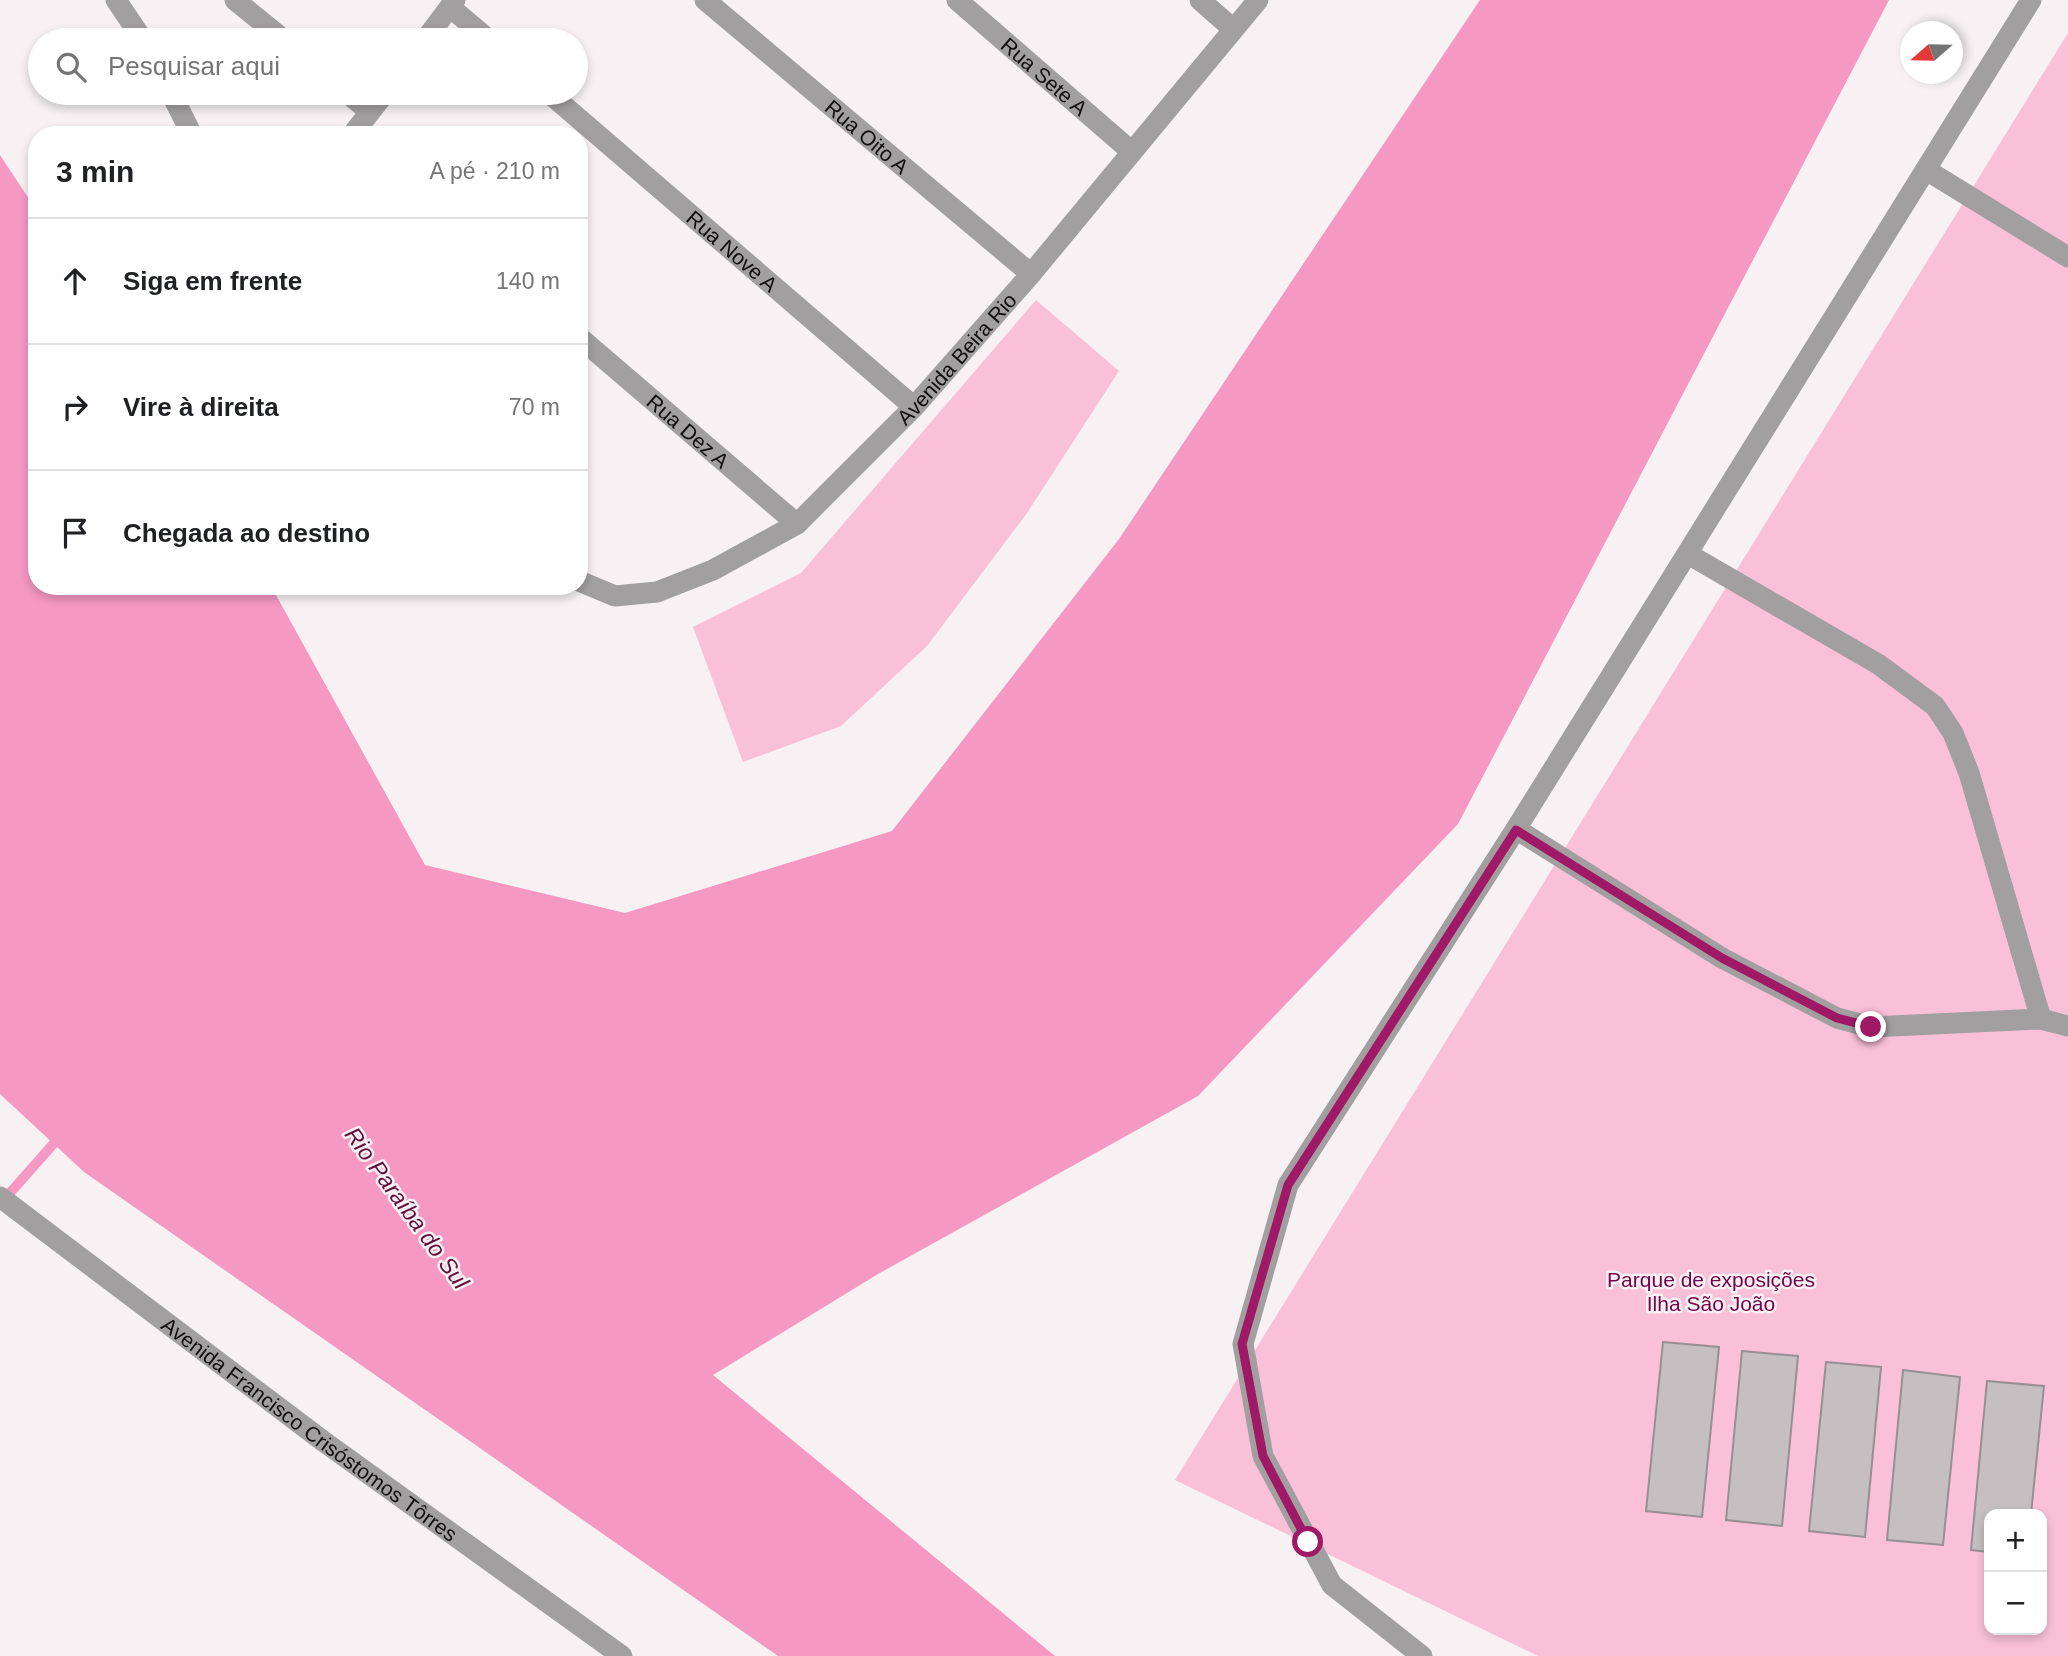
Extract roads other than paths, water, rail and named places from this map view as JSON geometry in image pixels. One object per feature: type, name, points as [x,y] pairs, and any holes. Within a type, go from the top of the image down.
[{"type":"street","points":[[116,0],[136,28]]},
{"type":"street","points":[[235,0],[269,28]]},
{"type":"street","name":"Rua Oito A","points":[[705,0],[1031,274]]},
{"type":"street","name":"Rua Sete A","points":[[957,0],[1132,152]]},
{"type":"street","points":[[1200,0],[1233,29]]},
{"type":"street","name":"Avenida Beira Rio","points":[[588,585],[615,596],[657,592],[713,570],[797,524],[914,407],[1031,274],[1258,0]]},
{"type":"street","points":[[1422,1656],[1332,1585],[1263,1456],[1242,1344],[1288,1185],[1516,830],[1928,170],[2031,0]]},
{"type":"street","points":[[434,28],[453,4],[477,28]]},
{"type":"street","points":[[177,105],[188,126]]},
{"type":"street","points":[[362,105],[370,112]]},
{"type":"street","points":[[359,126],[376,105]]},
{"type":"street","name":"Rua Nove A","points":[[564,105],[914,407]]},
{"type":"street","points":[[1928,170],[2068,257]]},
{"type":"street","name":"Rua Dez A","points":[[588,345],[797,524]]},
{"type":"street","points":[[1688,554],[1878,664],[1935,706],[1953,733],[1969,774],[2041,1020]]},
{"type":"street","points":[[1516,830],[1722,958],[1837,1018],[1871,1027],[2041,1020],[2068,1026]]},
{"type":"street","name":"Avenida Francisco Crisóstomos Tôrres","points":[[0,1197],[323,1441],[622,1656]]},
{"type":"water","name":"Rio Paraíba do Sul","points":[[1480,0],[1889,0],[1458,824],[1198,1096],[878,1274],[713,1375],[1055,1656],[778,1656],[84,1172],[0,1094],[0,155],[28,197],[28,595],[276,595],[425,865],[625,913],[892,831],[1119,539]]},
{"type":"waterway","points":[[2,1202],[63,1133]]},
{"type":"park label","name":"Parque de exposições Ilha São João","points":[[1711,1291]]}]
